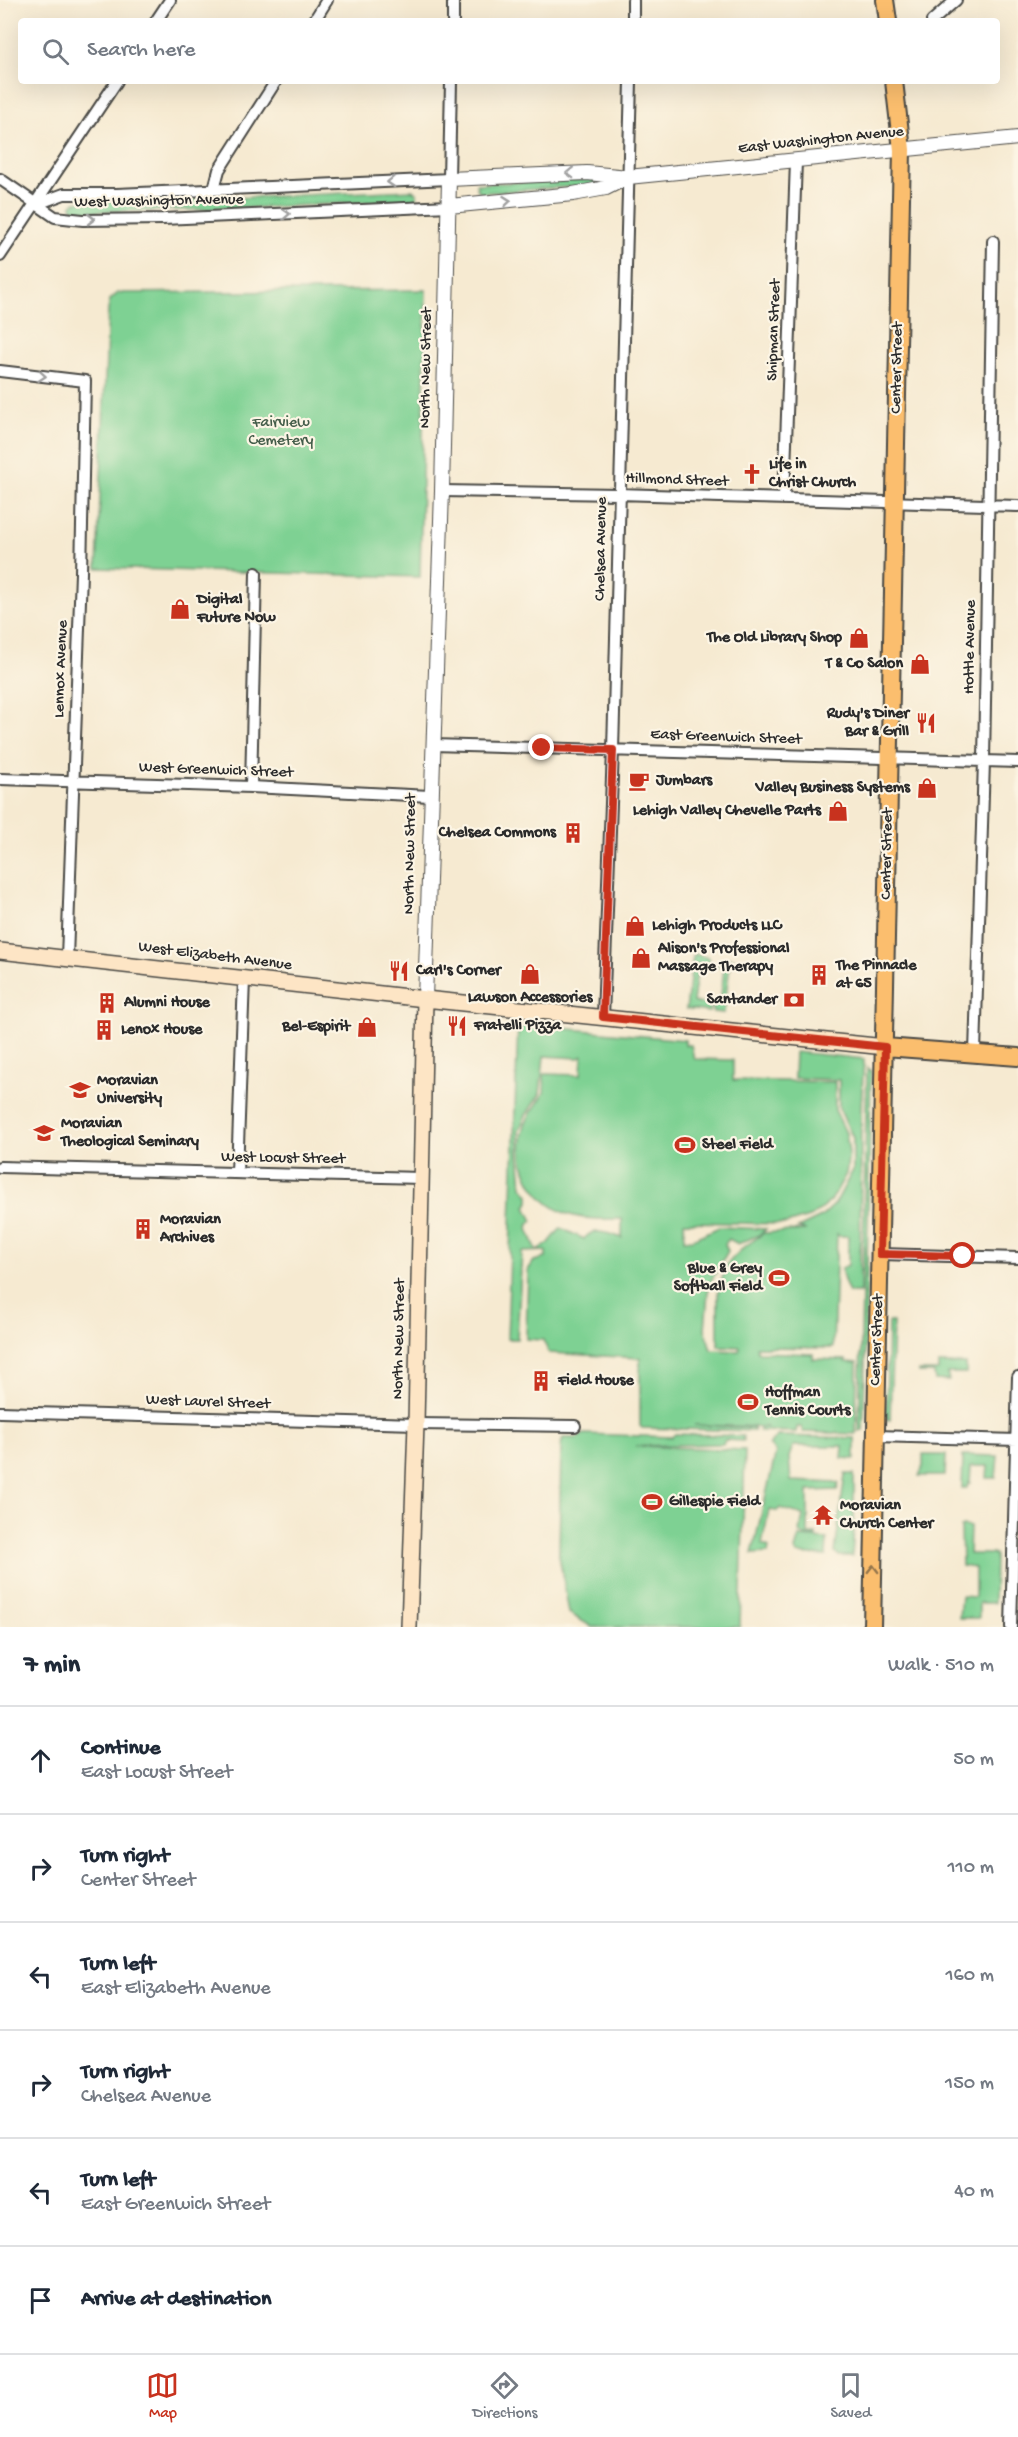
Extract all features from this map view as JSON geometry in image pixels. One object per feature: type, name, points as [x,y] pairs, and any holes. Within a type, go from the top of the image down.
[{"type":"main road","points":[[885,0],[888,18]]},
{"type":"main road","name":"Center Street","points":[[872,1627],[902,150],[894,84]]},
{"type":"main road","name":"West Elizabeth Avenue","points":[[0,951],[425,999],[885,1047]]},
{"type":"main road","name":"North New Street","points":[[409,1627],[416,1424],[425,999]]},
{"type":"main road","points":[[885,1047],[1018,1057]]},
{"type":"street","points":[[158,18],[170,0]]},
{"type":"street","points":[[316,18],[327,0]]},
{"type":"street","points":[[453,0],[453,18]]},
{"type":"street","points":[[633,0],[633,18]]},
{"type":"street","points":[[935,18],[956,0]]},
{"type":"street","points":[[0,256],[37,204],[115,84]]},
{"type":"street","points":[[214,189],[219,170],[274,84]]},
{"type":"street","name":"North New Street","points":[[425,999],[442,491],[451,84]]},
{"type":"street","name":"Chelsea Avenue","points":[[603,1017],[613,750],[618,494],[631,84]]},
{"type":"street","name":"East Washington Avenue","points":[[449,179],[587,173],[628,177],[1018,138]]},
{"type":"street","name":"Shipman Street","points":[[784,499],[796,161]]},
{"type":"street","name":"East Washington Avenue","points":[[448,207],[573,194],[606,188],[628,177]]},
{"type":"street","points":[[0,179],[37,204]]},
{"type":"street","name":"West Washington Avenue","points":[[37,204],[64,194],[449,179]]},
{"type":"street","name":"West Washington Avenue","points":[[37,204],[55,217],[83,220],[448,207]]},
{"type":"street","name":"Hottle Avenue","points":[[975,1053],[984,761],[993,241]]},
{"type":"street","name":"Lennox Avenue","points":[[0,371],[85,381],[81,573],[67,958]]},
{"type":"street","name":"Hillmond Street","points":[[442,491],[1018,506]]},
{"type":"street","points":[[251,787],[256,573]]},
{"type":"street","name":"East Greenwich Street","points":[[433,745],[1018,762]]},
{"type":"street","name":"West Greenwich Street","points":[[0,779],[251,787],[430,796]]},
{"type":"street","points":[[237,1173],[244,979]]},
{"type":"street","name":"West Locust Street","points":[[0,1167],[421,1178]]},
{"type":"street","points":[[880,1254],[1018,1258]]},
{"type":"street","points":[[1011,1627],[1018,1377]]},
{"type":"street","name":"West Laurel Street","points":[[0,1412],[416,1424],[575,1426]]},
{"type":"street","points":[[876,1436],[1017,1440]]},
{"type":"green space","points":[[599,179],[595,185],[481,193],[476,184]]},
{"type":"green space","points":[[412,190],[417,193],[417,197],[413,200],[224,209],[82,212],[72,209],[71,205],[82,201],[170,201]]},
{"type":"green space","name":"Fairview Cemetery","points":[[426,290],[420,577],[97,568],[108,310],[110,300],[118,293]]},
{"type":"green space","points":[[695,954],[708,958],[710,965],[698,963],[693,1002],[711,1005],[709,1012],[686,1009]]},
{"type":"green space","points":[[727,958],[734,959],[734,965],[730,965],[724,1013],[713,1012],[713,1004],[720,1004],[724,967],[714,965],[725,964]]},
{"type":"green space","points":[[518,1024],[685,1040],[685,1045],[691,1045],[694,1059],[733,1060],[733,1080],[835,1082],[835,1110],[846,1133],[849,1153],[846,1174],[831,1201],[812,1216],[786,1224],[684,1222],[684,1240],[693,1239],[719,1227],[766,1229],[761,1234],[738,1244],[729,1239],[725,1244],[728,1251],[711,1281],[708,1292],[705,1329],[711,1350],[739,1351],[740,1347],[718,1346],[718,1291],[727,1264],[744,1247],[764,1233],[806,1230],[798,1228],[821,1217],[835,1204],[853,1170],[853,1138],[839,1108],[839,1080],[794,1078],[795,1052],[864,1059],[861,1108],[860,1293],[849,1293],[845,1284],[842,1268],[848,1265],[848,1236],[838,1236],[837,1233],[833,1348],[756,1347],[758,1352],[813,1354],[813,1359],[846,1360],[846,1362],[857,1363],[856,1434],[803,1432],[802,1427],[797,1427],[796,1432],[759,1431],[759,1428],[768,1427],[694,1425],[753,1428],[754,1431],[642,1428],[640,1426],[640,1358],[549,1353],[543,1340],[526,1339],[528,1270],[534,1261],[546,1258],[546,1251],[522,1252],[517,1339],[507,1339]],"holes":[[[544,1056],[579,1058],[582,1056],[581,1075],[544,1074],[544,1092],[524,1128],[522,1141],[524,1167],[536,1190],[555,1208],[581,1217],[622,1219],[622,1238],[597,1232],[584,1239],[561,1228],[549,1243],[537,1251],[528,1229],[529,1224],[533,1221],[526,1207],[529,1195],[522,1186],[519,1131],[526,1115],[540,1094]]]},
{"type":"green space","points":[[867,1068],[871,1070],[864,1408],[863,1430],[859,1431]]},
{"type":"green space","points":[[888,1322],[893,1322],[890,1420],[886,1419]]},
{"type":"green space","points":[[938,1364],[966,1364],[966,1373],[947,1373],[949,1381],[935,1380],[934,1373],[919,1373],[919,1371],[938,1371]]},
{"type":"green space","name":"Gillespie Field","points":[[584,1434],[672,1437],[675,1434],[743,1436],[743,1441],[725,1440],[723,1444],[636,1446],[745,1450],[740,1627],[592,1627],[569,1613],[559,1555],[561,1445],[563,1438],[577,1438]]},
{"type":"green space","points":[[777,1436],[855,1438],[855,1459],[842,1458],[843,1446],[793,1446],[789,1457],[791,1481],[839,1483],[837,1490],[808,1491],[808,1534],[816,1534],[816,1537],[805,1536],[800,1532],[803,1515],[780,1508],[777,1511],[769,1510],[762,1544],[769,1547],[768,1553],[752,1554],[776,1452],[769,1445]]},
{"type":"green space","points":[[923,1455],[946,1455],[945,1476],[919,1476],[923,1466]]},
{"type":"green space","points":[[963,1455],[998,1456],[996,1478],[987,1478],[988,1466],[971,1466],[970,1483],[967,1488],[962,1488]]},
{"type":"green space","points":[[845,1474],[854,1474],[854,1522],[843,1529],[854,1528],[852,1556],[839,1556],[835,1552]]},
{"type":"green space","points":[[961,1527],[970,1527],[969,1554],[995,1554],[994,1603],[979,1603],[979,1618],[959,1618],[961,1596],[975,1597],[975,1568],[962,1566]]},
{"type":"green space","points":[[799,1537],[827,1539],[826,1556],[797,1554],[795,1550]]},
{"type":"place","name":"Life in Christ Church","points":[[752,474]]},
{"type":"place","name":"Digital Future Now","points":[[180,609]]},
{"type":"place","name":"The Old Library Shop","points":[[859,638]]},
{"type":"place","name":"T & Co Salon","points":[[920,664]]},
{"type":"place","name":"Rudy's Diner Bar & Grill","points":[[926,723]]},
{"type":"place","name":"Jumbars","points":[[639,781]]},
{"type":"place","name":"Valley Business Systems","points":[[927,788]]},
{"type":"place","name":"Lehigh Valley Chevelle Parts","points":[[838,811]]},
{"type":"place","name":"Chelsea Commons","points":[[573,833]]},
{"type":"place","name":"Lehigh Products LLC","points":[[635,926]]},
{"type":"place","name":"Alison's Professional Massage Therapy","points":[[641,958]]},
{"type":"place","name":"Carl's Corner","points":[[399,971]]},
{"type":"place","name":"Lawson Accessories","points":[[530,974]]},
{"type":"place","name":"The Pinnacle at 65","points":[[819,975]]},
{"type":"place","name":"Santander","points":[[794,1000]]},
{"type":"place","name":"Alumni House","points":[[107,1003]]},
{"type":"place","name":"Fratelli Pizza","points":[[457,1026]]},
{"type":"place","name":"Bel-Espirit","points":[[367,1027]]},
{"type":"place","name":"Lenox House","points":[[104,1030]]},
{"type":"place","name":"Moravian University","points":[[80,1090]]},
{"type":"place","name":"Moravian Theological Seminary","points":[[44,1133]]},
{"type":"place","name":"Steel Field","points":[[685,1145]]},
{"type":"place","name":"Moravian Archives","points":[[143,1229]]},
{"type":"place","name":"Blue & Grey Softball Field","points":[[779,1278]]},
{"type":"place","name":"Field House","points":[[541,1381]]},
{"type":"place","name":"Hoffman Tennis Courts","points":[[748,1402]]},
{"type":"place","name":"Gillespie Field","points":[[652,1502]]},
{"type":"place","name":"Moravian Church Center","points":[[823,1515]]},
{"type":"route","points":[[542,748],[613,750],[603,1017],[885,1047],[880,1254],[963,1256]]}]
